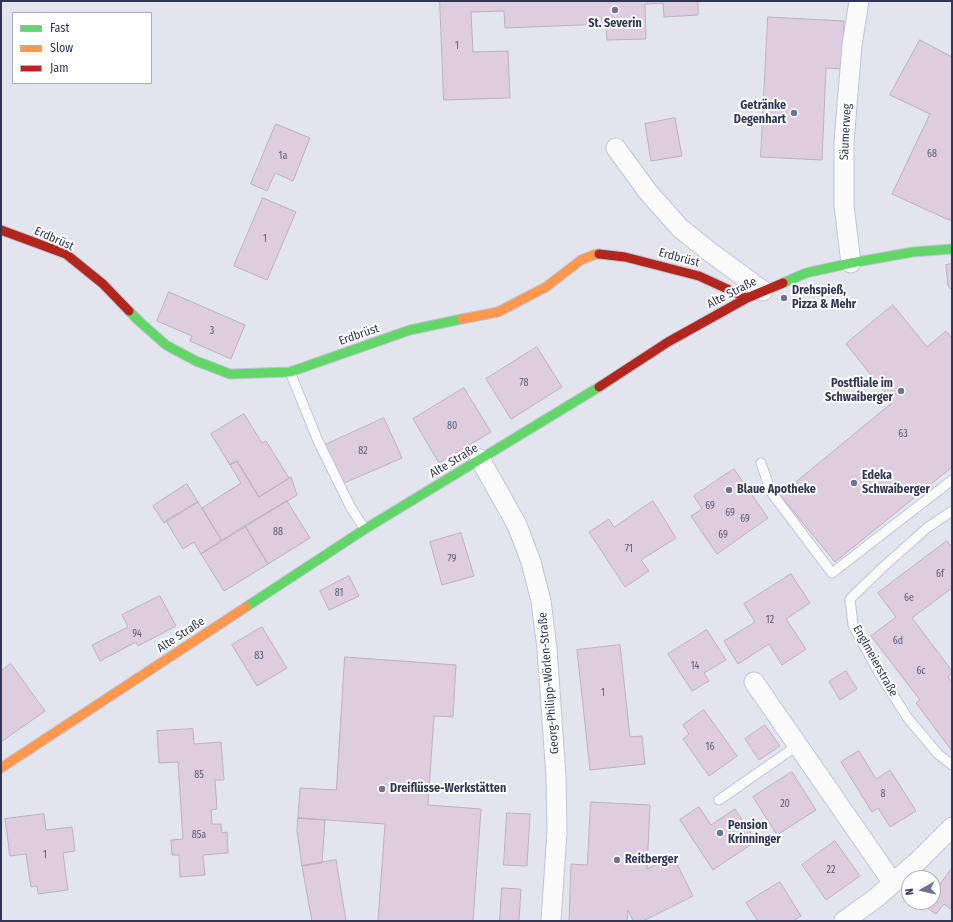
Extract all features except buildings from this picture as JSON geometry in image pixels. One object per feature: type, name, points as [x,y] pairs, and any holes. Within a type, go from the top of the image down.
[{"type":"street","name":"Säumerweg","points":[[851,263],[844,206],[844,142],[852,46],[859,1]]},
{"type":"street","points":[[616,148],[648,192],[680,228],[710,252],[755,294]]},
{"type":"street","name":"Erdbrüst","points":[[1,230],[66,254],[103,284],[140,322],[166,345],[196,362],[230,374],[290,372],[410,330],[498,312],[546,287],[581,260],[596,254],[625,257],[699,276],[755,294]]},
{"type":"street","name":"Alte Straße","points":[[1,768],[365,529],[576,401],[668,342],[755,294],[806,273],[913,252],[952,249]]},
{"type":"street","name":"Georg-Philipp-Wörlen-Straße","points":[[480,459],[517,525],[531,562],[541,601],[547,648],[556,777],[557,831],[551,921]]},
{"type":"street","points":[[754,682],[894,883]]},
{"type":"street","points":[[844,921],[894,883],[952,827]]},
{"type":"lane","points":[[290,372],[318,441],[352,508],[365,529]]},
{"type":"lane","points":[[761,463],[772,492],[832,573],[952,480]]},
{"type":"lane","name":"Englmeierstraße","points":[[952,511],[928,528],[850,599],[853,625],[878,671],[906,717],[938,754],[952,765]]},
{"type":"lane","points":[[719,800],[798,745]]},
{"type":"traffic: fast","points":[[783,283],[806,273],[851,263],[913,252],[952,249]]},
{"type":"traffic: fast","points":[[129,311],[166,345],[196,361],[230,374],[290,372],[410,330],[462,319]]},
{"type":"traffic: fast","points":[[246,607],[365,529],[599,387]]},
{"type":"traffic: slow","points":[[462,319],[498,312],[546,287],[581,260],[599,254]]},
{"type":"traffic: slow","points":[[1,768],[246,607]]},
{"type":"traffic: jam","points":[[1,230],[66,254],[103,284],[129,311]]},
{"type":"traffic: jam","points":[[599,254],[625,257],[699,276],[747,298]]},
{"type":"traffic: jam","points":[[599,387],[668,342],[747,298],[783,283]]},
{"type":"place","name":"St. Severin","points":[[615,10]]},
{"type":"place","name":"Getränke Degenhart","points":[[794,113]]},
{"type":"place","name":"Drehspieß, Pizza & Mehr","points":[[784,298]]},
{"type":"place","name":"Postfliale im Schwaiberger","points":[[901,391]]},
{"type":"place","name":"Edeka Schwaiberger","points":[[854,483]]},
{"type":"place","name":"Blaue Apotheke","points":[[729,490]]},
{"type":"place","name":"Dreiflüsse-Werkstätten","points":[[382,789]]},
{"type":"place","name":"Pension Krinninger","points":[[720,833]]},
{"type":"place","name":"Reitberger","points":[[617,860]]}]
